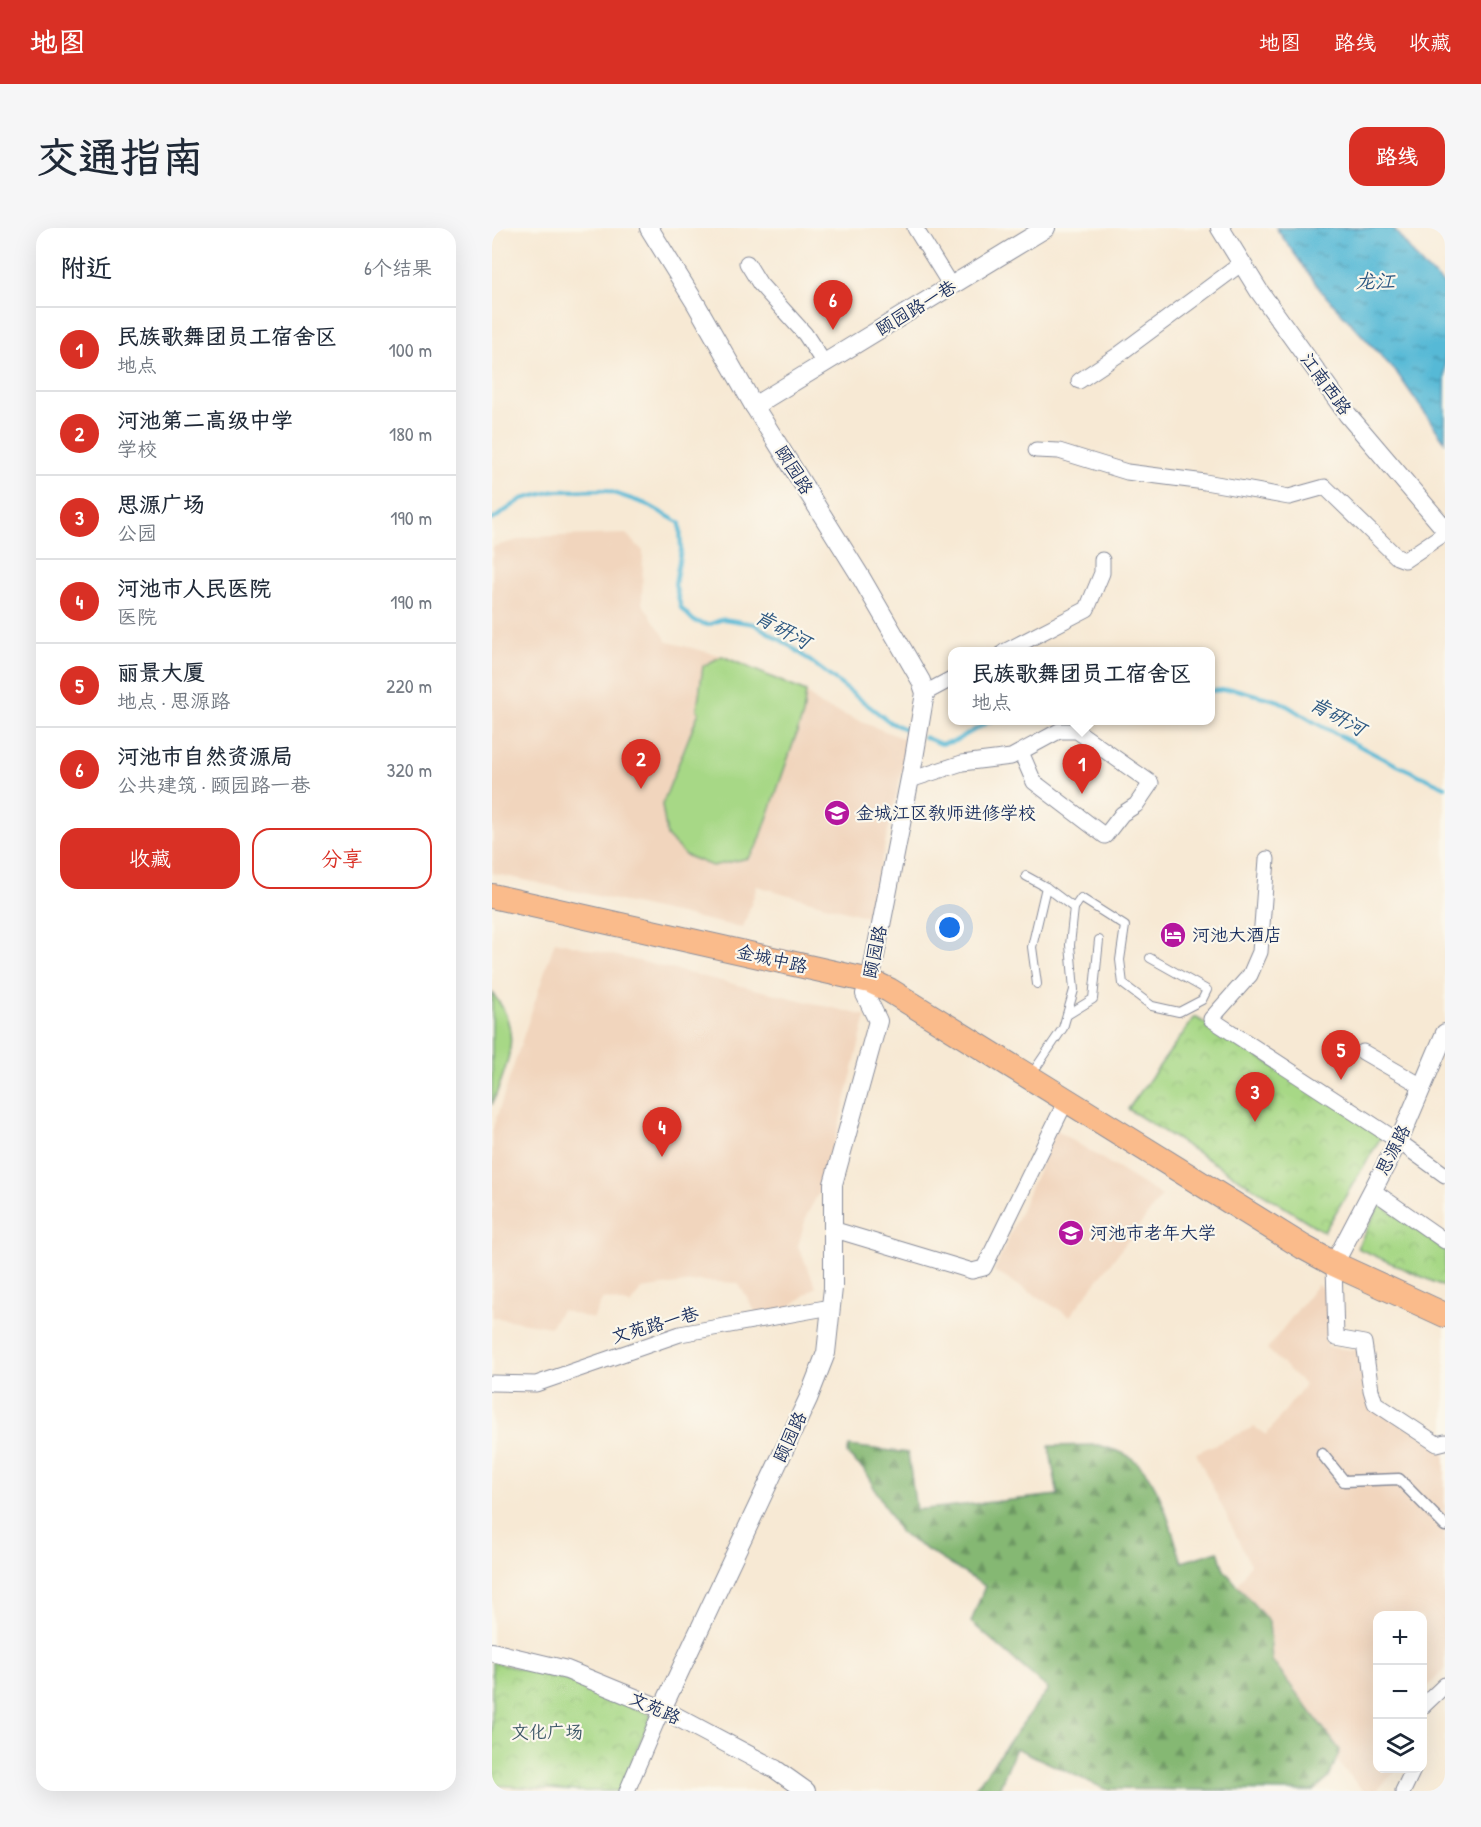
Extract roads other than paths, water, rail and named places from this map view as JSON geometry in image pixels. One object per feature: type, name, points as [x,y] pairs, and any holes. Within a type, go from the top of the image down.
[{"type":"main road","name":"金城中路","points":[[492,896],[867,988]]},
{"type":"main road","name":"金城中路","points":[[492,910],[867,988],[889,990],[1026,1081]]},
{"type":"main road","points":[[1026,1081],[1061,1111],[1294,1261],[1334,1263]]},
{"type":"main road","points":[[1026,1081],[1303,1247],[1445,1315]]},
{"type":"street","name":"颐园路","points":[[649,228],[696,304],[754,406],[859,574],[921,681],[925,693],[910,780],[867,988],[878,1021],[833,1184],[833,1288],[826,1353],[808,1400],[662,1709]]},
{"type":"street","points":[[915,228],[951,286]]},
{"type":"street","name":"颐园路一巷","points":[[754,406],[1046,228]]},
{"type":"street","name":"江南西路","points":[[1220,228],[1259,291],[1348,415],[1445,531]]},
{"type":"street","points":[[747,263],[760,284],[805,334],[824,363]]},
{"type":"street","points":[[1079,381],[1118,355],[1242,263]]},
{"type":"street","points":[[1036,450],[1059,451],[1127,472],[1205,482],[1289,497],[1325,487],[1397,557],[1405,560],[1445,531]]},
{"type":"street","points":[[1012,647],[1087,609],[1102,573],[1102,560]]},
{"type":"street","points":[[925,693],[948,681]]},
{"type":"street","points":[[910,780],[962,763],[1011,757],[1059,731],[1077,731],[1152,783],[1136,805],[1122,814],[1105,836],[1034,782],[1021,752]]},
{"type":"street","points":[[1267,859],[1260,952],[1250,975],[1211,1019],[1398,1141],[1445,1175]]},
{"type":"street","name":"思源路","points":[[1334,1263],[1398,1141],[1445,1033]]},
{"type":"street","points":[[1363,1052],[1422,1086]]},
{"type":"street","points":[[832,1229],[972,1271],[984,1268],[1061,1111]]},
{"type":"street","points":[[1372,1190],[1445,1240]]},
{"type":"street","points":[[1334,1263],[1336,1338],[1364,1343],[1375,1403],[1437,1444],[1445,1443]]},
{"type":"street","name":"文苑路一巷","points":[[492,1383],[536,1384],[680,1334],[831,1307]]},
{"type":"street","points":[[1322,1454],[1344,1481],[1399,1479],[1445,1526]]},
{"type":"street","name":"文苑路","points":[[492,1652],[567,1670],[662,1709],[775,1769],[806,1791]]},
{"type":"street","points":[[1427,1702],[1445,1685]]},
{"type":"street","points":[[627,1791],[662,1709]]},
{"type":"street","points":[[1403,1791],[1411,1773]]},
{"type":"lane","points":[[1026,876],[1046,887],[1074,908]]},
{"type":"lane","points":[[1037,984],[1032,947],[1046,887]]},
{"type":"lane","points":[[1026,1081],[1063,1028],[1067,1015],[1074,990],[1070,945],[1074,908],[1081,897],[1125,927],[1120,960],[1123,984],[1152,1006],[1179,1012],[1202,1000],[1208,990],[1150,958]]},
{"type":"lane","points":[[1067,1015],[1093,999],[1100,940]]},
{"type":"water","name":"龙江","points":[[1276,228],[1393,228],[1423,266],[1445,285],[1445,442],[1397,373],[1322,292]]},
{"type":"waterway","name":"肯研河","points":[[492,520],[522,499],[555,491],[605,490],[646,504],[680,523],[681,550],[675,584],[681,608],[694,621],[708,625],[723,619],[754,624],[792,647],[891,723],[914,733]]},
{"type":"waterway","name":"肯研河","points":[[1215,691],[1234,689],[1279,701],[1382,758],[1445,787]]},
{"type":"waterway","name":"肯研河","points":[[924,737],[941,744],[955,741],[983,725]]},
{"type":"place","name":"河池市自然资源局","points":[[833,330]]},
{"type":"place","name":"河池第二高级中学","points":[[641,789]]},
{"type":"place","name":"民族歌舞团员工宿舍区","points":[[1082,794]]},
{"type":"place","name":"金城江区教师进修学校","points":[[837,813]]},
{"type":"place","name":"河池大酒店","points":[[1173,935]]},
{"type":"place","name":"丽景大厦","points":[[1341,1080]]},
{"type":"place","name":"思源广场","points":[[1255,1122]]},
{"type":"place","name":"河池市人民医院","points":[[662,1157]]},
{"type":"place","name":"河池市老年大学","points":[[1071,1233]]},
{"type":"park label","name":"文化广场","points":[[547,1732]]}]
